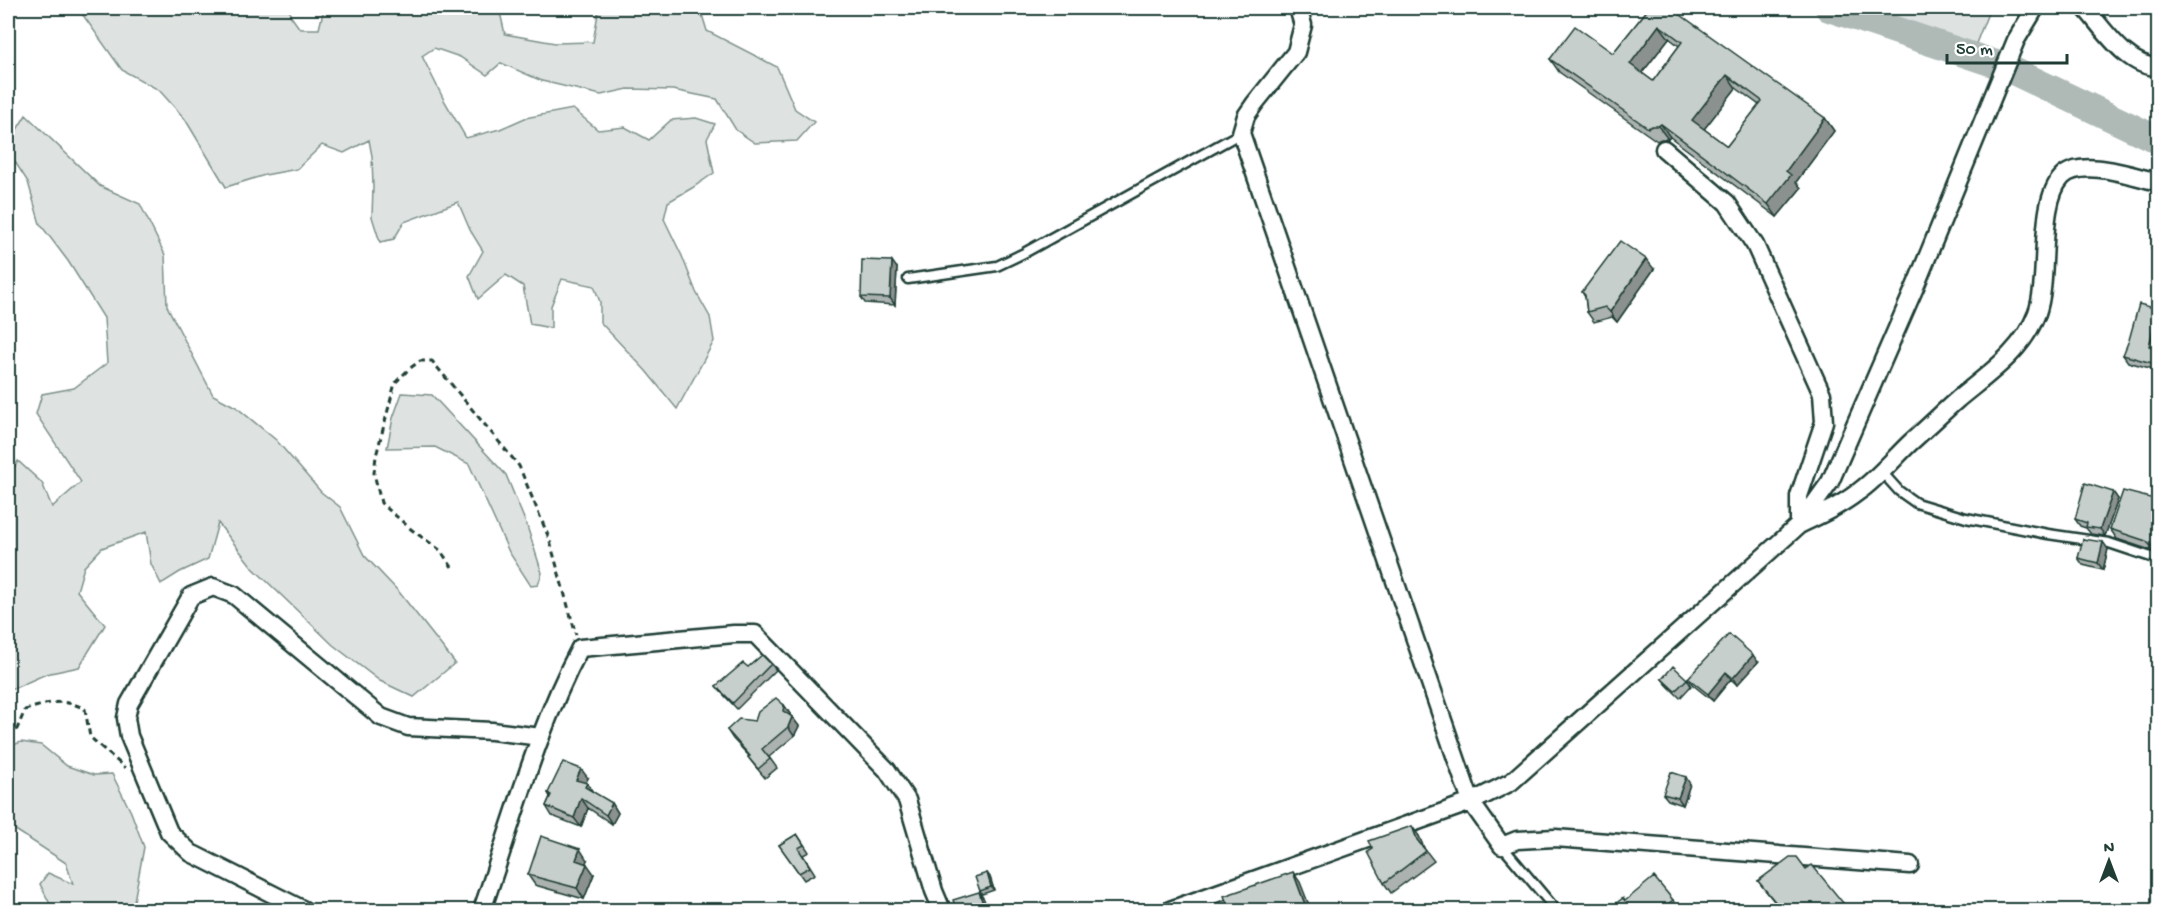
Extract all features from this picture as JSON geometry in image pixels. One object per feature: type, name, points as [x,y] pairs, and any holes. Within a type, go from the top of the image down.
[{"type":"street","points":[[1298,8],[1303,26],[1296,52],[1255,103],[1246,117],[1241,133],[1471,802],[1502,846],[1517,840],[1555,838],[1910,865]]},
{"type":"street","points":[[1170,910],[1471,802],[1511,782],[1799,525],[1830,482],[1915,287],[2030,8]]},
{"type":"street","points":[[2085,8],[2130,56],[2147,67],[2158,67]]},
{"type":"street","points":[[1664,149],[1727,202],[1755,245],[1822,394],[1824,422],[1799,496],[1799,525]]},
{"type":"street","points":[[1799,525],[1838,507],[1861,490],[1955,402],[2004,361],[2026,337],[2038,311],[2044,270],[2049,200],[2064,176],[2075,170],[2099,168],[2158,182]]},
{"type":"street","points":[[304,910],[191,853],[169,832],[129,736],[126,718],[129,704],[191,596],[213,588],[234,595],[381,717],[408,727],[492,731],[541,737]]},
{"type":"street","points":[[482,910],[541,737],[565,676],[580,648],[754,634],[887,770],[907,800],[934,891],[942,910]]},
{"type":"lane","points":[[908,279],[997,266],[1034,248],[1241,133]]},
{"type":"lane","points":[[1881,471],[1899,490],[1916,503],[1966,518],[2109,543],[2151,557]]},
{"type":"lane","points":[[2109,543],[2113,532]]},
{"type":"lane","points":[[1502,846],[1556,910]]},
{"type":"path","points":[[452,567],[440,550],[411,530],[381,503],[374,472],[395,383],[420,361],[432,361],[519,466],[549,538],[580,648]]},
{"type":"path","points":[[8,737],[17,729],[25,710],[55,702],[71,701],[85,709],[90,737],[121,765],[149,784]]},
{"type":"shaded area","points":[[65,8],[290,8],[290,15],[300,29],[319,29],[324,8],[499,8],[505,34],[555,43],[593,42],[599,8],[700,8],[707,31],[777,67],[795,109],[814,122],[797,141],[755,143],[736,130],[717,99],[673,90],[628,89],[601,95],[542,81],[501,63],[487,75],[460,57],[434,48],[422,56],[466,138],[500,129],[525,118],[573,109],[598,130],[625,127],[649,140],[671,120],[696,118],[715,124],[707,139],[714,173],[668,202],[664,219],[696,292],[710,317],[714,341],[677,409],[646,371],[600,322],[600,302],[594,286],[562,279],[551,306],[551,328],[530,324],[523,286],[506,275],[478,299],[469,276],[483,251],[470,230],[458,202],[404,222],[394,239],[380,242],[372,217],[372,156],[369,140],[344,153],[322,145],[297,169],[265,175],[226,187],[185,119],[159,90],[122,70],[83,15]]},
{"type":"shaded area","points":[[1838,8],[1990,8],[1973,51]]},
{"type":"shaded area","points":[[26,115],[100,186],[140,204],[165,255],[167,306],[213,395],[236,407],[276,440],[321,492],[340,507],[364,555],[399,592],[455,663],[414,697],[380,681],[333,645],[253,568],[218,523],[208,559],[161,584],[151,564],[146,532],[102,548],[84,567],[77,591],[105,625],[79,667],[46,674],[8,691],[8,478],[18,461],[42,483],[52,507],[81,482],[36,414],[42,394],[74,388],[107,363],[104,318],[68,261],[40,224],[28,182],[8,151],[8,144]]},
{"type":"shaded area","points":[[402,393],[432,395],[506,475],[527,526],[542,573],[538,585],[531,586],[509,552],[469,464],[435,447],[387,448],[393,418]]},
{"type":"shaded area","points":[[21,742],[41,745],[67,766],[94,775],[112,774],[131,812],[144,847],[134,901],[135,910],[53,910],[40,884],[48,873],[73,884],[66,863],[8,825],[8,747]]},
{"type":"building","points":[[1649,8],[1671,8],[1825,118],[1786,171],[1791,175],[1768,204],[1661,124],[1648,128],[1550,59],[1575,26],[1613,53]],"holes":[[[1659,25],[1682,42],[1653,81],[1630,64]],[[1727,75],[1762,101],[1727,146],[1692,120]]]},
{"type":"building","points":[[2153,235],[2158,235],[2158,269],[2152,269],[2156,248],[2151,248]]},
{"type":"building","points":[[1620,241],[1646,259],[1610,312],[1605,307],[1587,312],[1585,295],[1582,292]]},
{"type":"building","points":[[862,260],[892,261],[890,298],[861,297]]},
{"type":"building","points":[[2139,304],[2158,309],[2149,346],[2156,348],[2152,363],[2123,355]]},
{"type":"building","points":[[2085,483],[2113,492],[2100,529],[2086,527],[2087,523],[2075,519]]},
{"type":"building","points":[[2123,491],[2158,500],[2151,527],[2158,528],[2158,548],[2146,541],[2110,529]]},
{"type":"building","points":[[2083,539],[2103,542],[2098,563],[2078,558]]},
{"type":"building","points":[[1729,634],[1753,655],[1733,678],[1726,672],[1708,694],[1688,678]]},
{"type":"building","points":[[762,655],[771,664],[733,703],[716,686],[743,663],[748,667]]},
{"type":"building","points":[[1673,666],[1687,679],[1675,691],[1662,679]]},
{"type":"building","points":[[776,698],[784,705],[783,711],[792,717],[788,727],[762,749],[770,759],[758,769],[748,757],[750,756],[727,730],[739,719],[755,721],[758,712]]},
{"type":"building","points":[[563,762],[581,769],[576,780],[587,783],[585,787],[612,803],[606,815],[581,798],[574,818],[546,806],[551,795],[548,793]]},
{"type":"building","points":[[1671,772],[1686,777],[1678,798],[1663,794]]},
{"type":"building","points":[[1412,826],[1417,840],[1426,851],[1384,883],[1368,852],[1373,849],[1369,841]]},
{"type":"building","points":[[797,834],[804,845],[798,848],[810,867],[799,873],[779,845]]},
{"type":"building","points":[[541,836],[580,849],[576,860],[587,864],[577,888],[528,875]]},
{"type":"building","points":[[1790,857],[1797,857],[1806,869],[1812,865],[1844,904],[1835,910],[1809,910],[1805,906],[1799,910],[1782,910],[1758,881]]},
{"type":"building","points":[[1293,872],[1307,910],[1230,910],[1224,896]]},
{"type":"building","points":[[987,873],[991,887],[980,891],[975,877]]},
{"type":"building","points":[[1654,877],[1673,900],[1660,910],[1614,910],[1611,907],[1623,898],[1625,901]]},
{"type":"building","points":[[979,892],[985,910],[956,910],[953,900]]},
{"type":"waterway","points":[[1829,8],[2005,67],[2158,140]]}]
